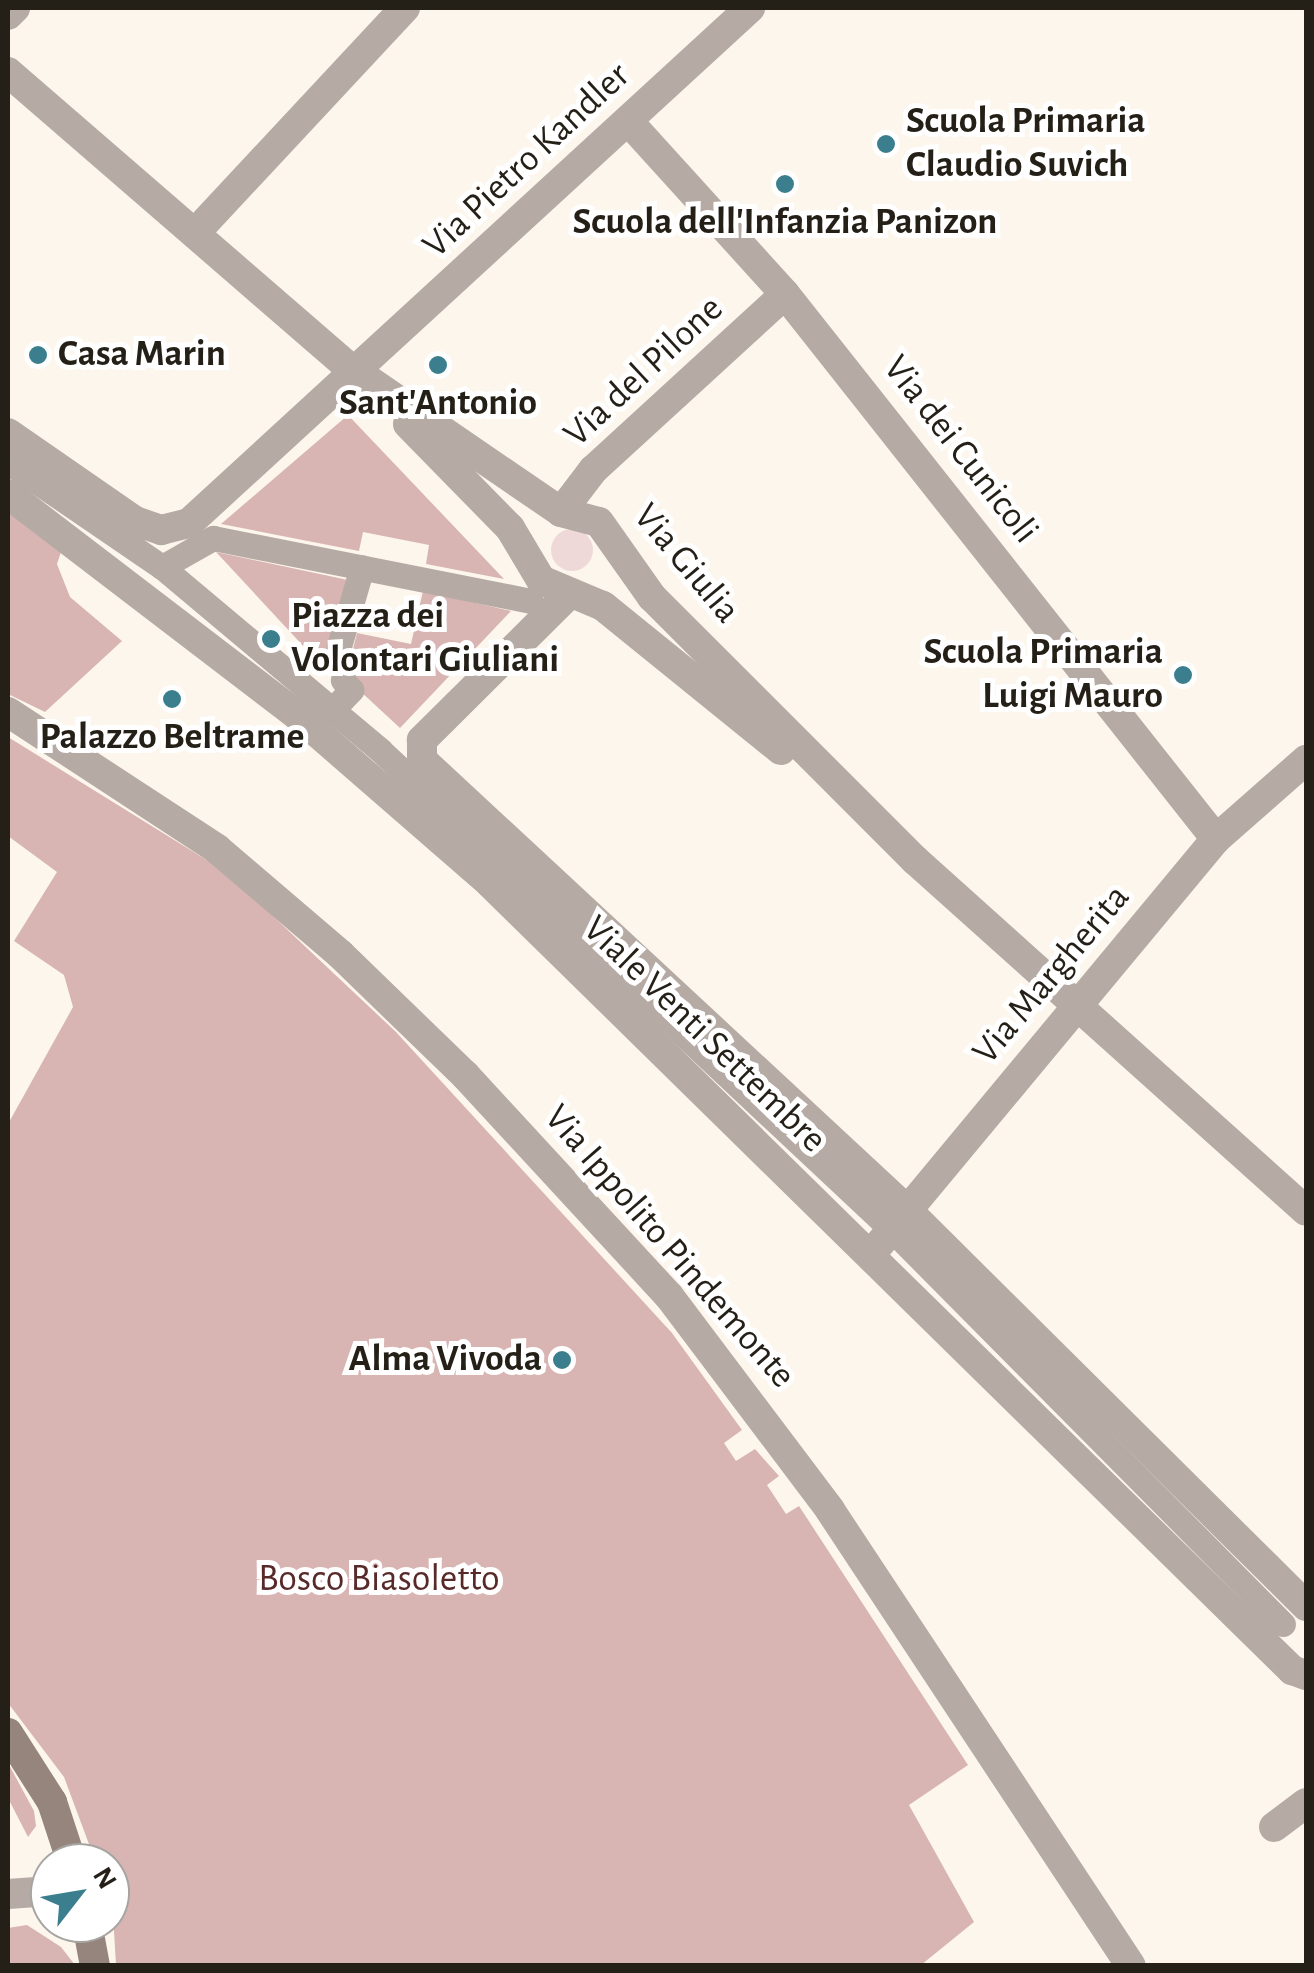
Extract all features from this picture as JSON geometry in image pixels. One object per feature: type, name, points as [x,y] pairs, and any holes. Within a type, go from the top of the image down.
[{"type":"main road","points":[[8,1733],[52,1802],[65,1843]]},
{"type":"street","points":[[8,15],[16,8]]},
{"type":"street","points":[[195,234],[406,8]]},
{"type":"street","name":"Via Pietro Kandler","points":[[358,373],[750,8]]},
{"type":"street","name":"Via Giulia","points":[[8,72],[358,373],[510,528],[549,587],[573,593],[641,636],[915,860]]},
{"type":"street","name":"Via dei Cunicoli","points":[[628,122],[786,294],[1216,839]]},
{"type":"street","name":"Via del Pilone","points":[[561,512],[593,470],[786,294]]},
{"type":"street","points":[[8,433],[135,521],[174,529],[358,373]]},
{"type":"street","name":"Via Giulia","points":[[358,373],[561,512],[588,514],[666,611],[915,860],[1306,1211]]},
{"type":"street","name":"Viale Venti Settembre","points":[[8,462],[162,567],[332,710],[891,1231],[1295,1615]]},
{"type":"street","name":"Viale Venti Settembre","points":[[8,494],[298,715],[891,1231]]},
{"type":"street","points":[[531,560],[533,536],[561,512]]},
{"type":"street","points":[[162,567],[214,530],[362,567],[532,601]]},
{"type":"street","points":[[573,593],[599,582],[612,546]]},
{"type":"street","points":[[338,650],[362,567]]},
{"type":"street","name":"Viale Venti Settembre","points":[[573,593],[419,750],[429,767],[891,1231],[1292,1670],[1306,1675]]},
{"type":"street","points":[[332,710],[351,690],[342,680]]},
{"type":"street","name":"Via Ippolito Pindemonte","points":[[8,712],[218,848],[340,954],[465,1075],[669,1296],[830,1510],[1131,1966]]},
{"type":"street","name":"Via Margherita","points":[[891,1231],[1216,839],[1306,760]]},
{"type":"street","points":[[1274,1827],[1306,1803]]},
{"type":"shaded area","points":[[572,529],[587,535],[593,550],[587,565],[572,571],[557,565],[551,550],[557,535]]},
{"type":"green space","points":[[348,415],[504,579],[426,564],[429,545],[363,532],[359,551],[221,524]]},
{"type":"green space","points":[[8,507],[62,549],[57,564],[70,597],[122,641],[45,712],[8,694]]},
{"type":"green space","points":[[216,552],[348,580],[334,649],[352,653],[357,633],[411,644],[423,591],[511,611],[400,728],[346,678],[340,683],[327,656],[319,663]]},
{"type":"green space","name":"Bosco Biasoletto","points":[[8,737],[226,872],[396,1032],[672,1333],[742,1430],[724,1443],[736,1461],[755,1449],[779,1476],[767,1485],[786,1514],[799,1506],[968,1765],[909,1805],[974,1922],[921,1965],[116,1965],[115,1943],[130,1943],[130,1843],[89,1843],[64,1777],[8,1703],[8,1124],[73,1007],[64,975],[14,941],[57,872],[8,836]]},
{"type":"green space","points":[[8,1763],[34,1811],[36,1826],[28,1837],[8,1798]]},
{"type":"green space","points":[[27,1925],[30,1943],[55,1943],[75,1965],[8,1965],[8,1928]]},
{"type":"place","name":"Scuola Primaria Claudio Suvich","points":[[886,144]]},
{"type":"place","name":"Scuola dell'Infanzia Panizon","points":[[785,184]]},
{"type":"place","name":"Casa Marin","points":[[38,355]]},
{"type":"place","name":"Sant'Antonio","points":[[438,365]]},
{"type":"place","name":"Piazza dei Volontari Giuliani","points":[[271,639]]},
{"type":"place","name":"Scuola Primaria Luigi Mauro","points":[[1183,675]]},
{"type":"place","name":"Palazzo Beltrame","points":[[172,699]]},
{"type":"place","name":"Alma Vivoda","points":[[562,1360]]}]
